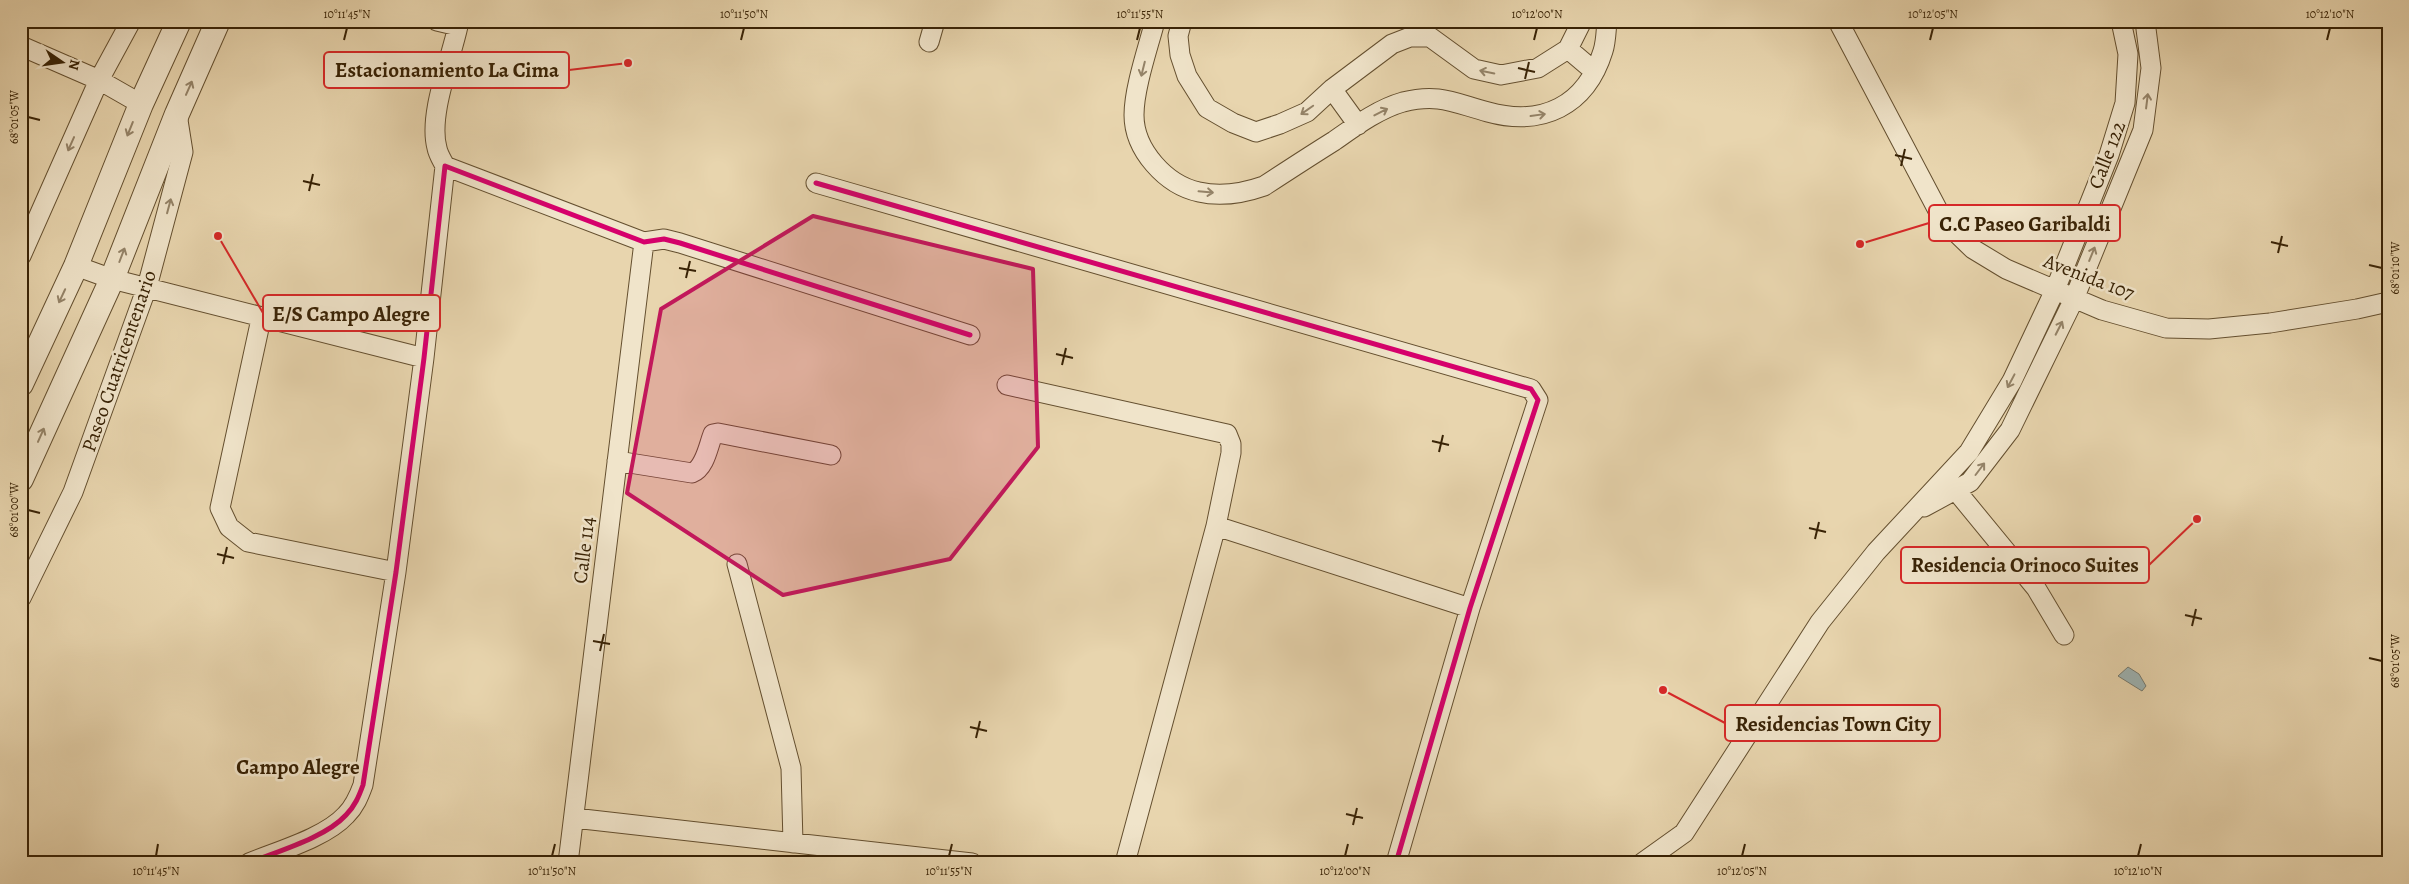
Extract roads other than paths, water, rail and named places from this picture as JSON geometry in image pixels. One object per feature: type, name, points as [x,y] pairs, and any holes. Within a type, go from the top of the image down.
[{"type":"street","points":[[21,256],[99,80],[131,21]]},
{"type":"street","points":[[21,384],[76,266],[140,104],[179,21]]},
{"type":"street","name":"Paseo Cuatricentenario","points":[[21,480],[112,279],[177,114],[218,21]]},
{"type":"street","points":[[250,863],[317,834],[346,816],[356,802],[368,764],[396,572],[424,358],[445,166],[437,148],[435,132],[447,65],[458,26],[437,21]]},
{"type":"street","points":[[929,42],[935,21]]},
{"type":"street","points":[[1155,21],[1134,115],[1137,138],[1144,152],[1158,168],[1177,182],[1199,192],[1245,193],[1264,186],[1358,125],[1400,103],[1419,99],[1440,98],[1489,113],[1539,116],[1568,104],[1581,93],[1594,71],[1603,51],[1607,21]]},
{"type":"street","points":[[1182,21],[1178,36],[1180,55],[1187,76],[1207,108],[1232,123],[1256,132],[1306,112],[1332,89],[1392,44],[1410,36],[1430,37],[1474,69],[1502,75],[1538,68],[1568,49],[1582,21]]},
{"type":"street","name":"Avenida 107","points":[[1838,21],[1943,220],[1973,250],[2006,269],[2102,310],[2166,328],[2209,329],[2270,323],[2357,310],[2388,302]]},
{"type":"street","name":"Calle 122","points":[[1950,484],[2012,381],[2056,290],[2109,155],[2125,102],[2128,54],[2121,21]]},
{"type":"street","name":"Calle 122","points":[[1950,484],[1970,482],[2010,430],[2074,299],[2143,130],[2151,68],[2145,21]]},
{"type":"street","points":[[21,46],[99,80],[140,104]]},
{"type":"street","points":[[1568,49],[1594,71]]},
{"type":"street","points":[[1332,89],[1358,125]]},
{"type":"street","name":"Paseo Cuatricentenario","points":[[21,598],[73,492],[147,287],[183,152],[177,114]]},
{"type":"street","points":[[445,166],[644,242],[664,239],[680,243],[970,335]]},
{"type":"street","points":[[816,183],[1531,389],[1538,400],[1470,608],[1396,863]]},
{"type":"street","name":"Calle 114","points":[[568,863],[644,242]]},
{"type":"street","points":[[76,266],[112,279],[237,310],[261,319],[424,358]]},
{"type":"street","points":[[261,319],[220,508],[229,527],[248,542],[396,572]]},
{"type":"street","points":[[1007,386],[1227,434],[1231,444],[1231,453],[1216,526],[1125,863]]},
{"type":"street","points":[[617,461],[692,473],[698,471],[702,465],[713,434],[718,433],[831,455]]},
{"type":"street","points":[[1642,863],[1684,833],[1820,622],[1876,552],[1909,516],[1950,484],[2036,588],[2064,635]]},
{"type":"street","points":[[1216,526],[1470,608]]},
{"type":"street","points":[[737,564],[791,768],[793,843]]},
{"type":"street","points":[[574,818],[967,862]]},
{"type":"water","points":[[2128,667],[2139,674],[2146,686],[2142,691],[2118,676]]},
{"type":"place","name":"Estacionamiento La Cima","points":[[628,63]]},
{"type":"place","name":"E/S Campo Alegre","points":[[218,236]]},
{"type":"place","name":"C.C Paseo Garibaldi","points":[[1860,244]]},
{"type":"place","name":"Residencia Orinoco Suites","points":[[2197,519]]},
{"type":"place","name":"Residencias Town City","points":[[1663,690]]},
{"type":"district","name":"Campo Alegre","points":[[298,767]]}]
